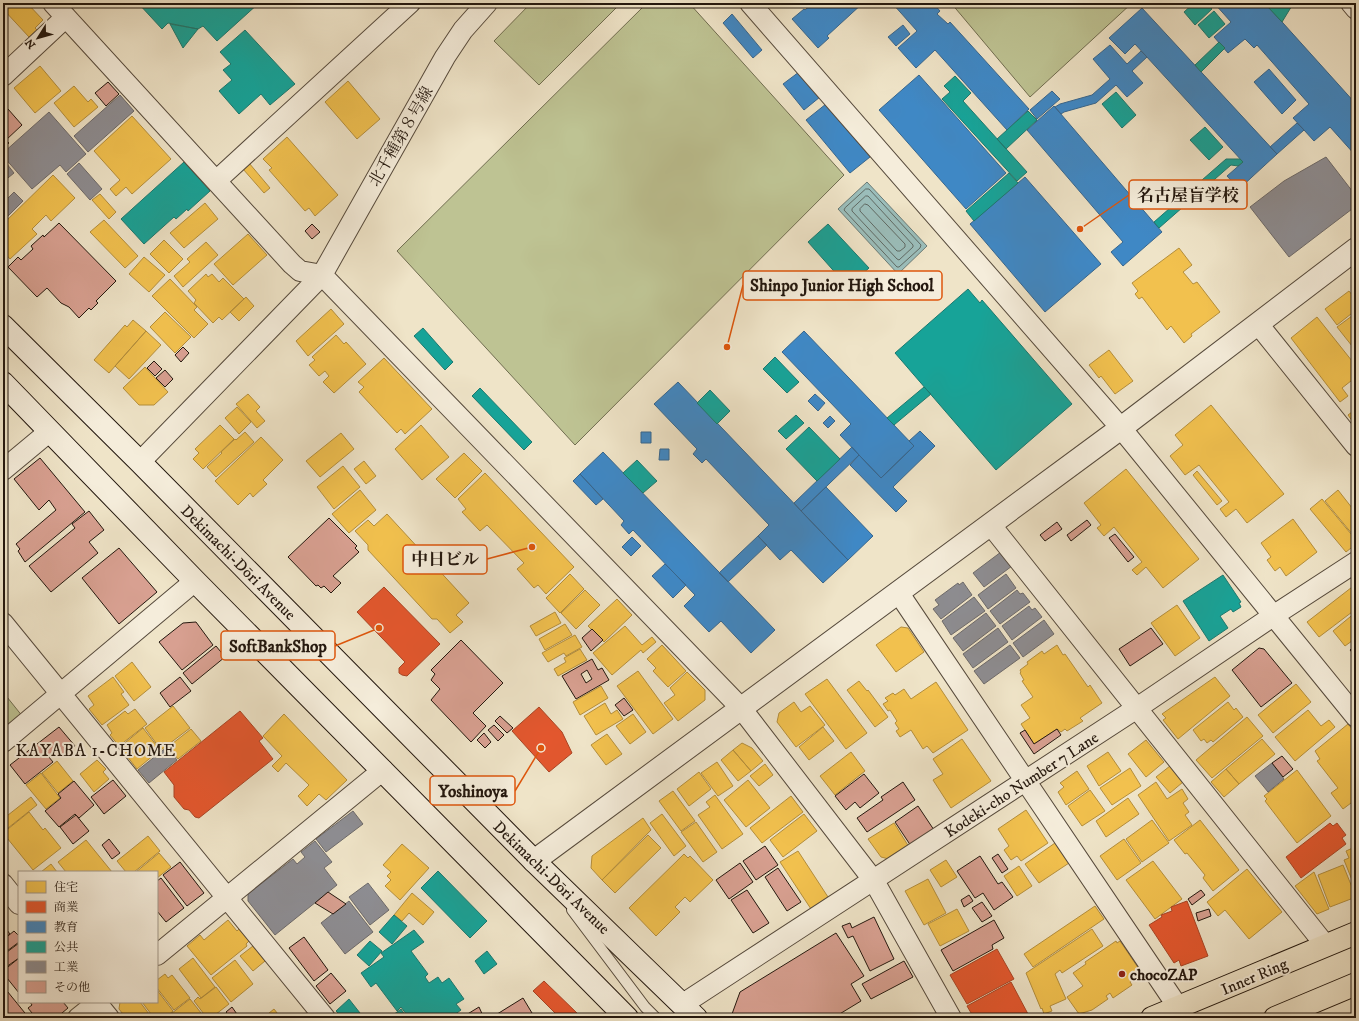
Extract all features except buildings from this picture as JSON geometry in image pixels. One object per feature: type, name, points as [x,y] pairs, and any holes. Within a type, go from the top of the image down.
[{"type":"main road","points":[[534,861],[1121,428],[1356,249]]},
{"type":"main road","name":"Dekimachi-Dōri Avenue","points":[[3,326],[140,462],[534,861],[690,1011]]},
{"type":"main road","points":[[3,383],[623,1017]]},
{"type":"main road","name":"Inner Ring","points":[[1152,1018],[1356,933]]},
{"type":"main road","points":[[1274,1018],[1356,984]]},
{"type":"street","points":[[216,180],[410,3]]},
{"type":"street","name":"北千種第８号線","points":[[140,462],[322,275],[445,57],[463,30],[487,3]]},
{"type":"street","points":[[750,3],[1121,428],[1356,717]]},
{"type":"street","points":[[1351,3],[1356,9]]},
{"type":"street","points":[[3,76],[60,10],[292,264],[300,270],[322,275],[741,708],[874,881],[951,1018]]},
{"type":"street","points":[[1258,324],[1356,446]]},
{"type":"street","points":[[3,470],[50,431]]},
{"type":"street","points":[[990,524],[1326,946]]},
{"type":"street","name":"Kodeki-cho Number 7 Lane","points":[[690,1011],[874,881],[1356,562]]},
{"type":"street","points":[[3,742],[196,581]]},
{"type":"street","points":[[898,592],[1178,1007]]},
{"type":"street","points":[[3,623],[326,1018]]},
{"type":"street","points":[[158,953],[383,770]]},
{"type":"street","points":[[3,884],[18,903]]},
{"type":"street","points":[[78,1018],[96,1003]]},
{"type":"street","points":[[98,1003],[109,1018]]},
{"type":"lane","points":[[534,861],[645,1007],[656,1018]]},
{"type":"green space","points":[[531,3],[621,3],[539,85],[494,41]]},
{"type":"green space","points":[[647,3],[689,3],[844,175],[575,445],[397,251]]},
{"type":"green space","points":[[951,3],[1132,3],[1030,97]]},
{"type":"green space","points":[[3,692],[23,717],[9,729],[3,722]]},
{"type":"water","points":[[867,182],[927,246],[898,274],[838,209]]},
{"type":"place","name":"名古屋盲学校","points":[[1080,229]]},
{"type":"place","name":"Shinpo Junior High School","points":[[727,347]]},
{"type":"place","name":"中日ビル","points":[[532,547]]},
{"type":"place","name":"SoftBankShop","points":[[379,628]]},
{"type":"place","name":"Yoshinoya","points":[[541,748]]},
{"type":"place","name":"chocoZAP","points":[[1122,974]]},
{"type":"district","name":"KAYABA 1-CHOME","points":[[96,750]]}]
